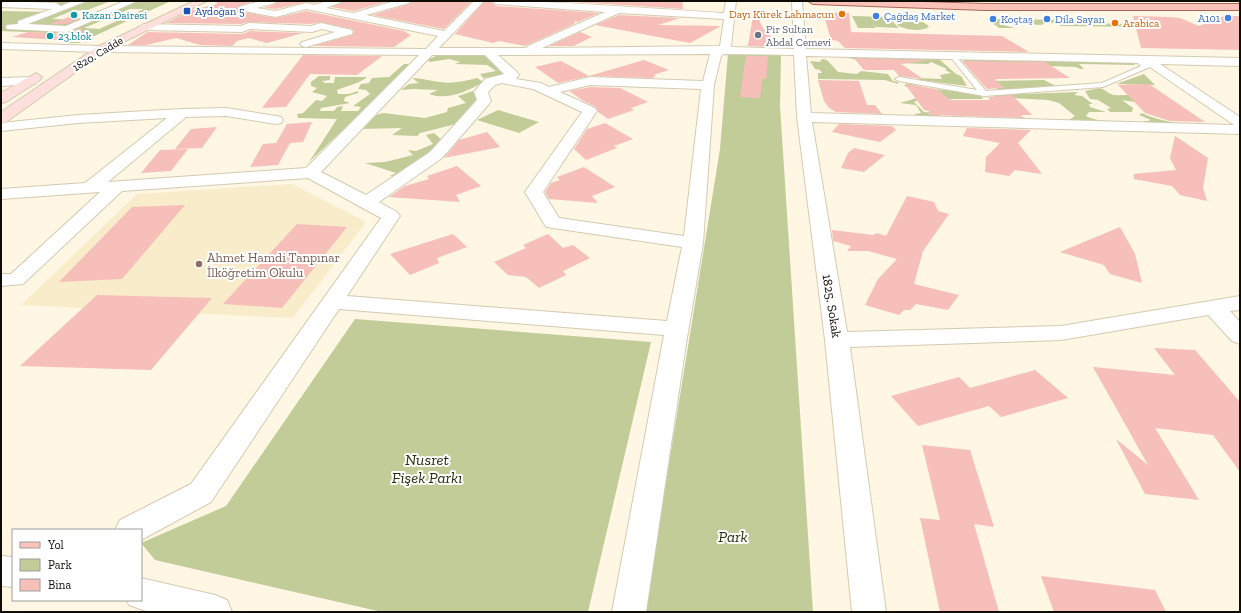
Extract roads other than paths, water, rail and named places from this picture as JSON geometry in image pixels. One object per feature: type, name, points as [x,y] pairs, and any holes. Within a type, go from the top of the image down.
[{"type":"main road","name":"1820. Cadde","points":[[62,61],[81,49],[182,1]]},
{"type":"main road","name":"1820. Cadde","points":[[1,119],[101,49],[144,27],[202,1]]},
{"type":"main road","points":[[812,1],[996,7],[1240,7]]},
{"type":"main road","points":[[988,1],[1240,1]]},
{"type":"main road","points":[[1,99],[43,73]]},
{"type":"street","points":[[1,4],[7,1]]},
{"type":"street","points":[[6,27],[82,1]]},
{"type":"street","points":[[6,27],[66,29],[132,1]]},
{"type":"street","points":[[272,1],[244,8],[276,14],[306,6],[446,35]]},
{"type":"street","points":[[314,8],[339,1]]},
{"type":"street","points":[[335,12],[373,1]]},
{"type":"street","points":[[353,16],[406,1]]},
{"type":"street","points":[[496,1],[618,10],[730,8],[725,47],[715,55],[708,85],[693,243],[676,329],[629,612]]},
{"type":"street","name":"1825. Sokak","points":[[797,1],[804,117],[837,340],[869,612]]},
{"type":"street","points":[[312,173],[446,35],[472,2]]},
{"type":"street","points":[[1,4],[68,6]]},
{"type":"street","points":[[523,52],[618,10]]},
{"type":"street","points":[[284,51],[380,22]]},
{"type":"street","points":[[221,50],[224,45],[208,40],[242,31],[242,29],[249,26],[312,29],[321,26],[348,32]]},
{"type":"street","points":[[144,27],[242,29]]},
{"type":"street","points":[[263,50],[269,46],[250,39],[291,28]]},
{"type":"street","points":[[180,50],[186,46],[168,41],[212,29]]},
{"type":"street","points":[[1,46],[81,49],[430,52],[721,50],[1140,59],[1238,64]]},
{"type":"street","points":[[488,52],[513,75]]},
{"type":"street","points":[[1140,59],[1240,123]]},
{"type":"street","points":[[513,75],[507,81],[536,86],[590,111],[534,192],[553,223],[693,243]]},
{"type":"street","points":[[366,203],[436,155],[484,101],[481,92],[490,82],[513,75]]},
{"type":"street","points":[[1,82],[30,81]]},
{"type":"street","points":[[548,91],[590,81],[708,85]]},
{"type":"street","points":[[1,127],[78,119],[182,113],[226,112],[276,120]]},
{"type":"street","points":[[90,188],[182,113]]},
{"type":"street","points":[[804,117],[1240,130]]},
{"type":"street","points":[[1,194],[312,173],[391,216],[202,493],[133,529]]},
{"type":"street","points":[[1,294],[8,280],[117,186]]},
{"type":"street","points":[[332,302],[676,329]]},
{"type":"street","points":[[837,340],[1061,333],[1240,303]]},
{"type":"street","points":[[1213,307],[1240,336]]},
{"type":"street","points":[[1,571],[12,572]]},
{"type":"street","points":[[142,594],[215,612]]},
{"type":"lane","points":[[952,55],[984,94]]},
{"type":"lane","points":[[899,80],[984,94],[1103,85],[1146,67],[1140,59]]},
{"type":"place","name":"Aydoğan 5","points":[[187,11]]},
{"type":"place","name":"Dayı Kürek Lahmacun","points":[[842,14]]},
{"type":"place","name":"Kazan Dairesi","points":[[74,15]]},
{"type":"place","name":"Çağdaş Market","points":[[876,16]]},
{"type":"place","name":"A101","points":[[1228,18]]},
{"type":"place","name":"Koçtaş","points":[[993,19]]},
{"type":"place","name":"Dila Sayan","points":[[1047,19]]},
{"type":"place","name":"Arabica","points":[[1115,23]]},
{"type":"place","name":"Pir Sultan Abdal Cemevi","points":[[758,35]]},
{"type":"place","name":"23.blok","points":[[50,36]]},
{"type":"place","name":"Ahmet Hamdi Tanpınar İlköğretim Okulu","points":[[199,264]]},
{"type":"park label","name":"Nusret Fişek Parkı","points":[[427,468]]},
{"type":"park label","name":"Park","points":[[733,536]]}]
